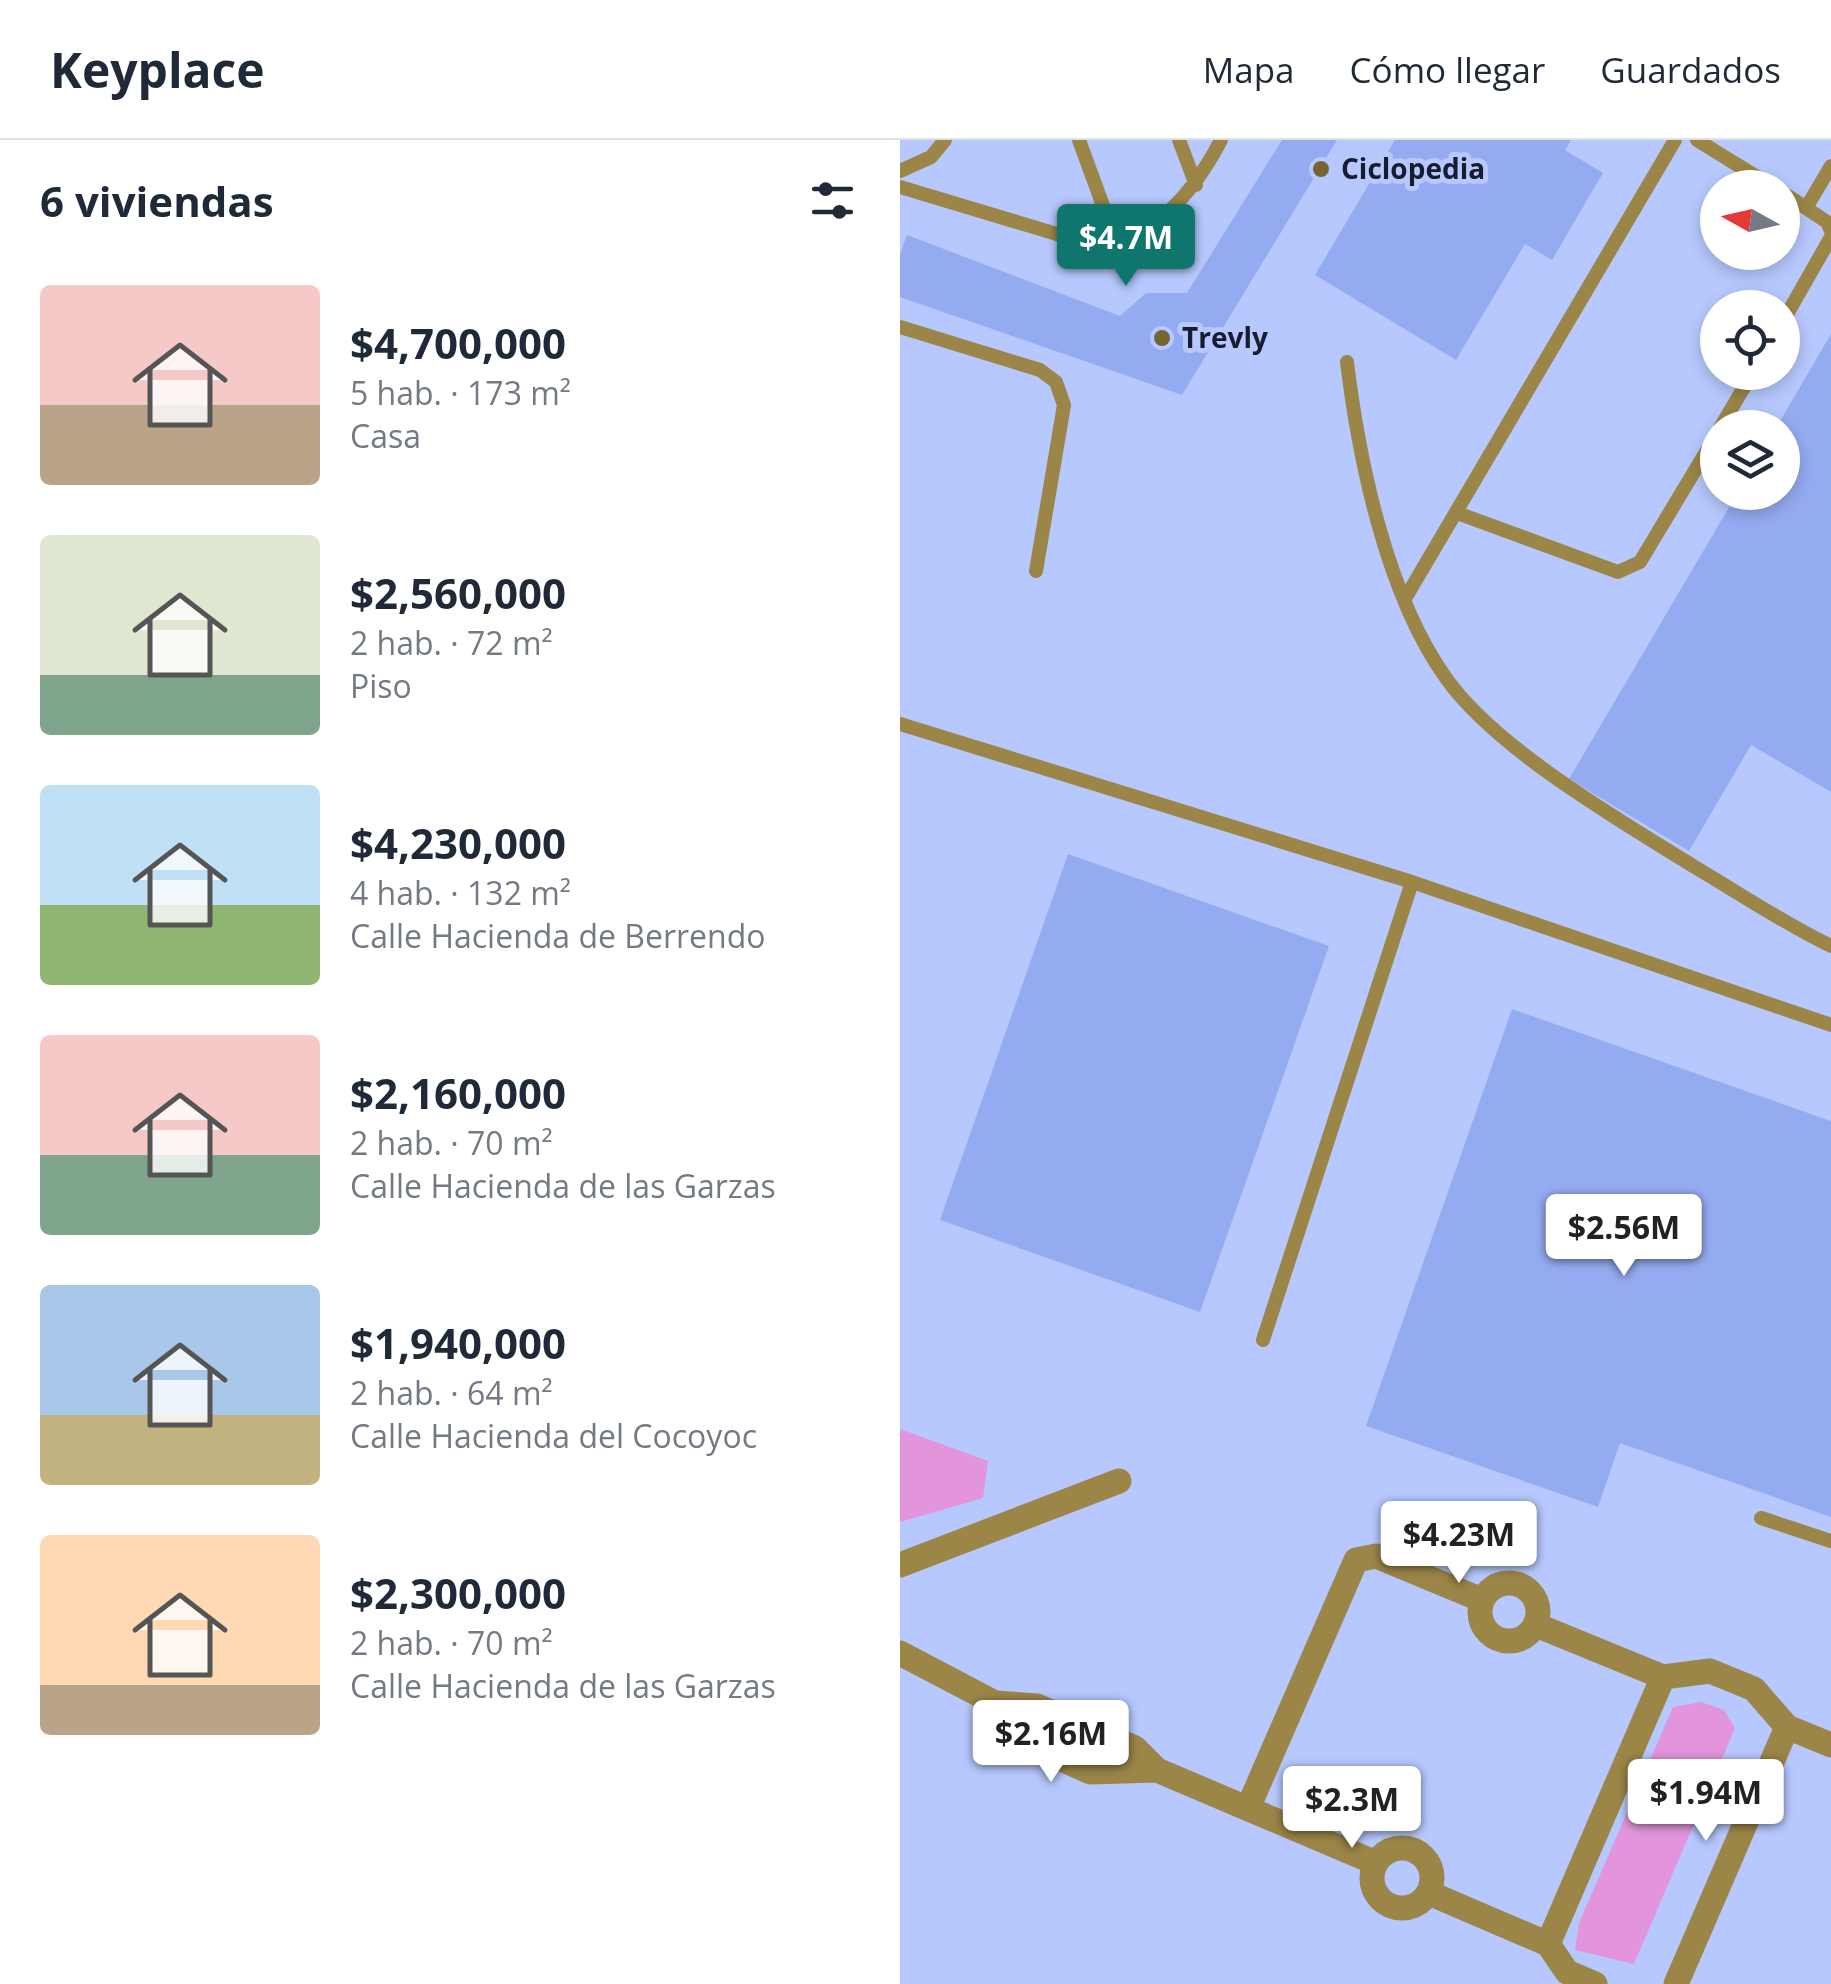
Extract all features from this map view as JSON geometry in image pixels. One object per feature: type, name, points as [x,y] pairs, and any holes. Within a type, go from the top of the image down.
[{"type":"street","points":[[900,1565],[1119,1481]]},
{"type":"street","points":[[1248,1808],[1356,1560],[1376,1556],[1482,1600]]},
{"type":"street","points":[[1498,1585],[1524,1586],[1538,1603],[1536,1625],[1522,1639],[1498,1640],[1482,1622],[1482,1600],[1498,1585]]},
{"type":"street","points":[[1536,1625],[1663,1677],[1710,1671],[1754,1689],[1786,1726],[1831,1744]]},
{"type":"street","points":[[900,1654],[994,1704],[1037,1706],[1135,1748],[1157,1770],[1376,1863]]},
{"type":"street","points":[[1548,1944],[1663,1677]]},
{"type":"street","points":[[994,1704],[1018,1739],[1090,1772],[1157,1770]]},
{"type":"street","points":[[1676,1984],[1786,1726]]},
{"type":"street","points":[[1397,1847],[1421,1853],[1433,1873],[1429,1892],[1416,1905],[1388,1905],[1375,1891],[1372,1880],[1376,1863],[1397,1847]]},
{"type":"street","points":[[1429,1892],[1548,1944],[1567,1972],[1595,1984]]},
{"type":"lane","points":[[900,171],[930,157],[945,140]]},
{"type":"lane","points":[[1079,140],[1117,244]]},
{"type":"lane","points":[[1179,140],[1196,185]]},
{"type":"lane","points":[[900,187],[1090,244],[1117,244],[1161,218],[1196,185],[1220,140]]},
{"type":"lane","points":[[1406,597],[1674,140]]},
{"type":"lane","points":[[1697,140],[1746,170]]},
{"type":"lane","points":[[1806,208],[1831,166]]},
{"type":"lane","points":[[1800,204],[1831,234],[1800,290]]},
{"type":"lane","points":[[900,327],[1040,370],[1056,382],[1064,405],[1036,570]]},
{"type":"lane","points":[[1347,362],[1358,454],[1406,597],[1424,642],[1476,714],[1595,805],[1831,946]]},
{"type":"lane","points":[[1457,512],[1618,572],[1640,562],[1700,462]]},
{"type":"lane","points":[[900,724],[1412,882],[1831,1025]]},
{"type":"lane","points":[[1263,1340],[1412,882]]},
{"type":"lane","points":[[1761,1518],[1831,1541]]},
{"type":"shaded area","points":[[900,1429],[988,1461],[983,1498],[900,1522]]},
{"type":"shaded area","points":[[1701,1702],[1724,1710],[1735,1728],[1634,1964],[1575,1950],[1579,1923],[1673,1707]]},
{"type":"building","points":[[1282,140],[1337,140],[1182,395],[900,297],[900,254],[907,235],[1120,316],[1146,293],[1187,293]]},
{"type":"building","points":[[1395,140],[1571,140],[1565,150],[1603,173],[1552,260],[1525,244],[1456,360],[1315,275]]},
{"type":"building","points":[[1831,334],[1831,792],[1751,745],[1689,851],[1569,779],[1727,510],[1800,510],[1800,410],[1787,410]]},
{"type":"building","points":[[1068,854],[1329,946],[1200,1312],[940,1220]]},
{"type":"building","points":[[1512,1009],[1831,1121],[1831,1517],[1620,1443],[1598,1507],[1366,1426]]},
{"type":"place","name":"Ciclopedia","points":[[1321,169]]},
{"type":"place","name":"Trevly","points":[[1162,338]]}]
